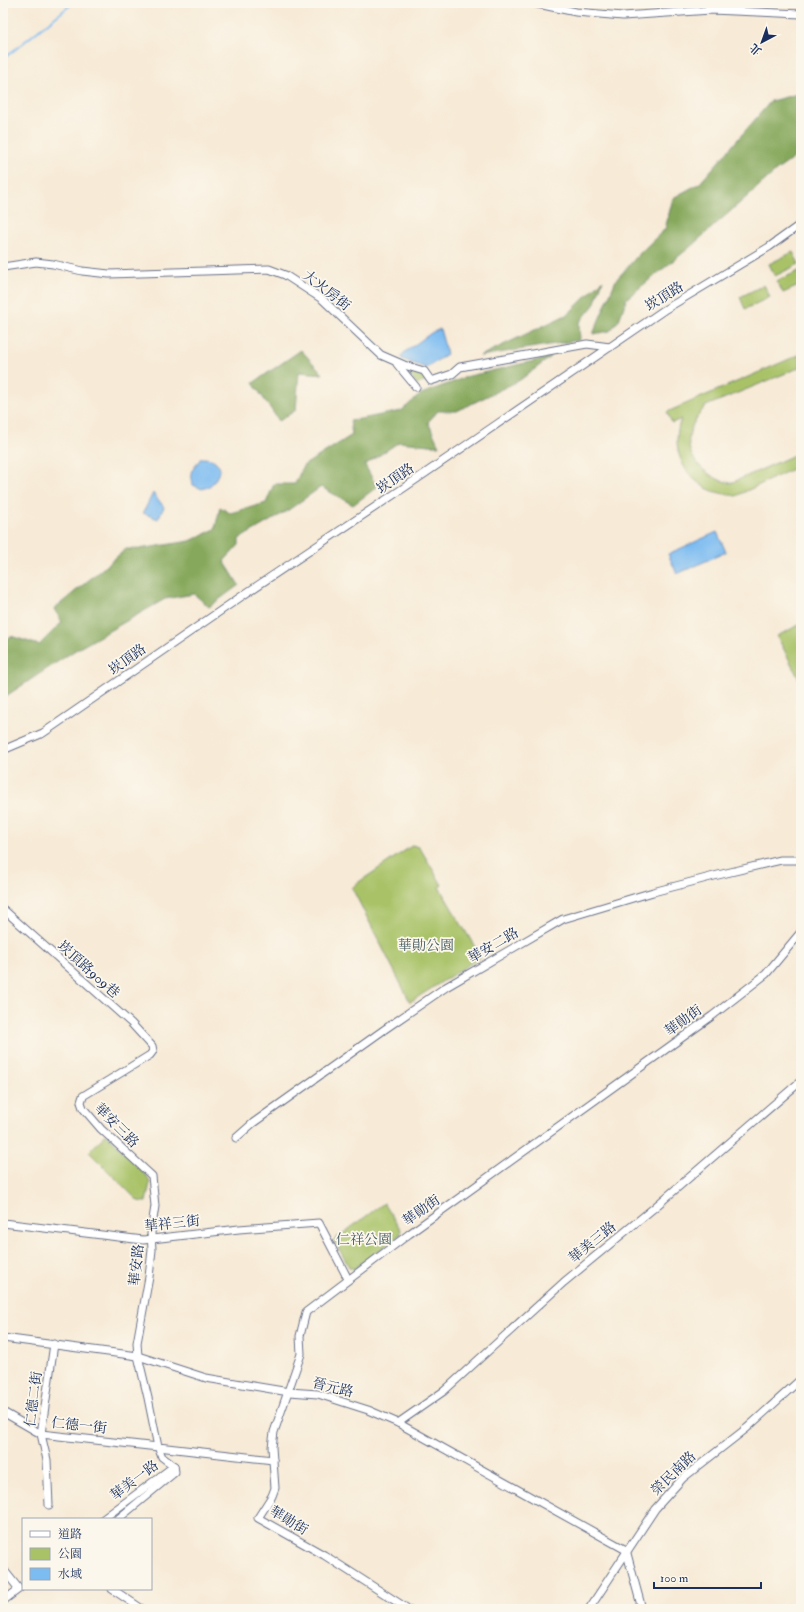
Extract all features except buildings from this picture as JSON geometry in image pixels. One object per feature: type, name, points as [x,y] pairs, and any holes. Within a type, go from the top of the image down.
[{"type":"street","points":[[533,3],[576,12],[623,16],[710,10],[801,14]]},
{"type":"street","name":"崁頂路","points":[[3,750],[43,734],[242,596],[405,488],[664,310],[769,247],[801,224]]},
{"type":"street","name":"大火房街","points":[[3,267],[36,262],[53,264],[82,271],[110,274],[269,269],[285,275],[316,295],[381,355],[424,371],[431,381],[452,374],[460,367],[587,344],[610,347]]},
{"type":"street","points":[[395,361],[416,387]]},
{"type":"street","name":"華安二路","points":[[236,1138],[253,1123],[385,1028],[446,987],[563,919],[653,892],[718,875],[781,860],[801,860]]},
{"type":"street","name":"崁頂路909巷","points":[[3,909],[131,1023],[152,1046],[153,1051]]},
{"type":"street","name":"華勛街","points":[[408,1609],[324,1555],[258,1518],[272,1496],[275,1488],[272,1447],[274,1432],[301,1354],[300,1336],[306,1312],[348,1278],[712,1016],[766,974],[801,932]]},
{"type":"street","name":"華安三路","points":[[152,1176],[101,1129],[83,1108],[81,1102],[83,1096],[153,1051]]},
{"type":"street","name":"華美三路","points":[[398,1423],[444,1391],[564,1282],[655,1207],[801,1081]]},
{"type":"street","name":"華安路","points":[[138,1356],[137,1343],[149,1277],[155,1206],[152,1176]]},
{"type":"street","name":"華祥三街","points":[[3,1223],[143,1240],[246,1228],[320,1223],[348,1278]]},
{"type":"street","name":"晉元路","points":[[3,1338],[138,1356],[206,1378],[289,1392],[323,1396],[368,1410],[398,1423],[626,1550]]},
{"type":"street","name":"仁德二街","points":[[49,1505],[47,1460],[41,1434],[54,1344]]},
{"type":"street","points":[[138,1356],[158,1447],[162,1457],[174,1466]]},
{"type":"street","name":"榮民南路","points":[[589,1609],[626,1550],[655,1509],[683,1478],[747,1428],[801,1379]]},
{"type":"street","name":"仁德一街","points":[[3,1412],[34,1428],[41,1434],[273,1460]]},
{"type":"street","name":"華美一路","points":[[104,1518],[174,1466],[175,1472],[119,1518]]},
{"type":"street","points":[[626,1550],[642,1609]]},
{"type":"street","points":[[3,1569],[22,1587],[3,1601]]},
{"type":"street","points":[[114,1590],[142,1609]]},
{"type":"green space","points":[[801,93],[801,153],[777,170],[689,248],[627,298],[619,320],[610,331],[593,334],[616,280],[640,253],[665,229],[673,198],[700,183],[771,101]]},
{"type":"green space","points":[[793,252],[799,264],[775,276],[769,264]]},
{"type":"green space","points":[[801,270],[801,285],[783,293],[777,281]]},
{"type":"green space","points":[[603,280],[594,305],[579,323],[580,340],[480,356],[568,314]]},
{"type":"green space","points":[[764,285],[770,297],[745,309],[740,297]]},
{"type":"green space","points":[[301,350],[323,374],[299,372],[296,410],[279,421],[253,383]]},
{"type":"green space","points":[[801,354],[801,367],[706,406],[694,422],[689,438],[689,446],[696,462],[704,470],[720,480],[731,483],[801,452],[801,465],[736,496],[713,491],[697,482],[690,475],[680,458],[677,439],[681,419],[672,423],[667,412]]},
{"type":"green space","points":[[551,357],[520,380],[457,411],[438,411],[428,422],[439,446],[399,442],[365,465],[377,487],[353,505],[321,487],[287,511],[239,539],[239,545],[224,561],[239,585],[209,607],[194,594],[165,599],[74,651],[3,698],[3,643],[11,636],[39,645],[62,622],[54,609],[126,549],[139,549],[190,541],[215,529],[220,507],[230,513],[266,503],[274,484],[295,484],[303,466],[352,435],[350,421],[401,411],[421,394],[469,376]]},
{"type":"green space","points":[[411,371],[425,376],[427,381],[417,384],[409,375]]},
{"type":"green space","points":[[801,624],[801,683],[777,636]]},
{"type":"green space","name":"華勛公園","points":[[413,845],[420,848],[442,885],[439,887],[481,957],[410,1002],[352,888]]},
{"type":"green space","points":[[106,1134],[147,1176],[150,1183],[146,1202],[138,1201],[89,1152]]},
{"type":"green space","name":"仁祥公園","points":[[384,1203],[401,1230],[400,1235],[354,1269],[349,1267],[334,1240]]},
{"type":"water","points":[[440,329],[447,354],[426,368],[402,359],[401,356],[405,352],[431,333]]},
{"type":"water","points":[[201,458],[207,458],[215,461],[220,469],[214,482],[202,489],[193,485],[191,472]]},
{"type":"water","points":[[153,493],[164,507],[158,519],[143,513]]},
{"type":"water","points":[[717,532],[726,552],[677,574],[668,554]]},
{"type":"waterway","points":[[3,59],[73,3]]}]
